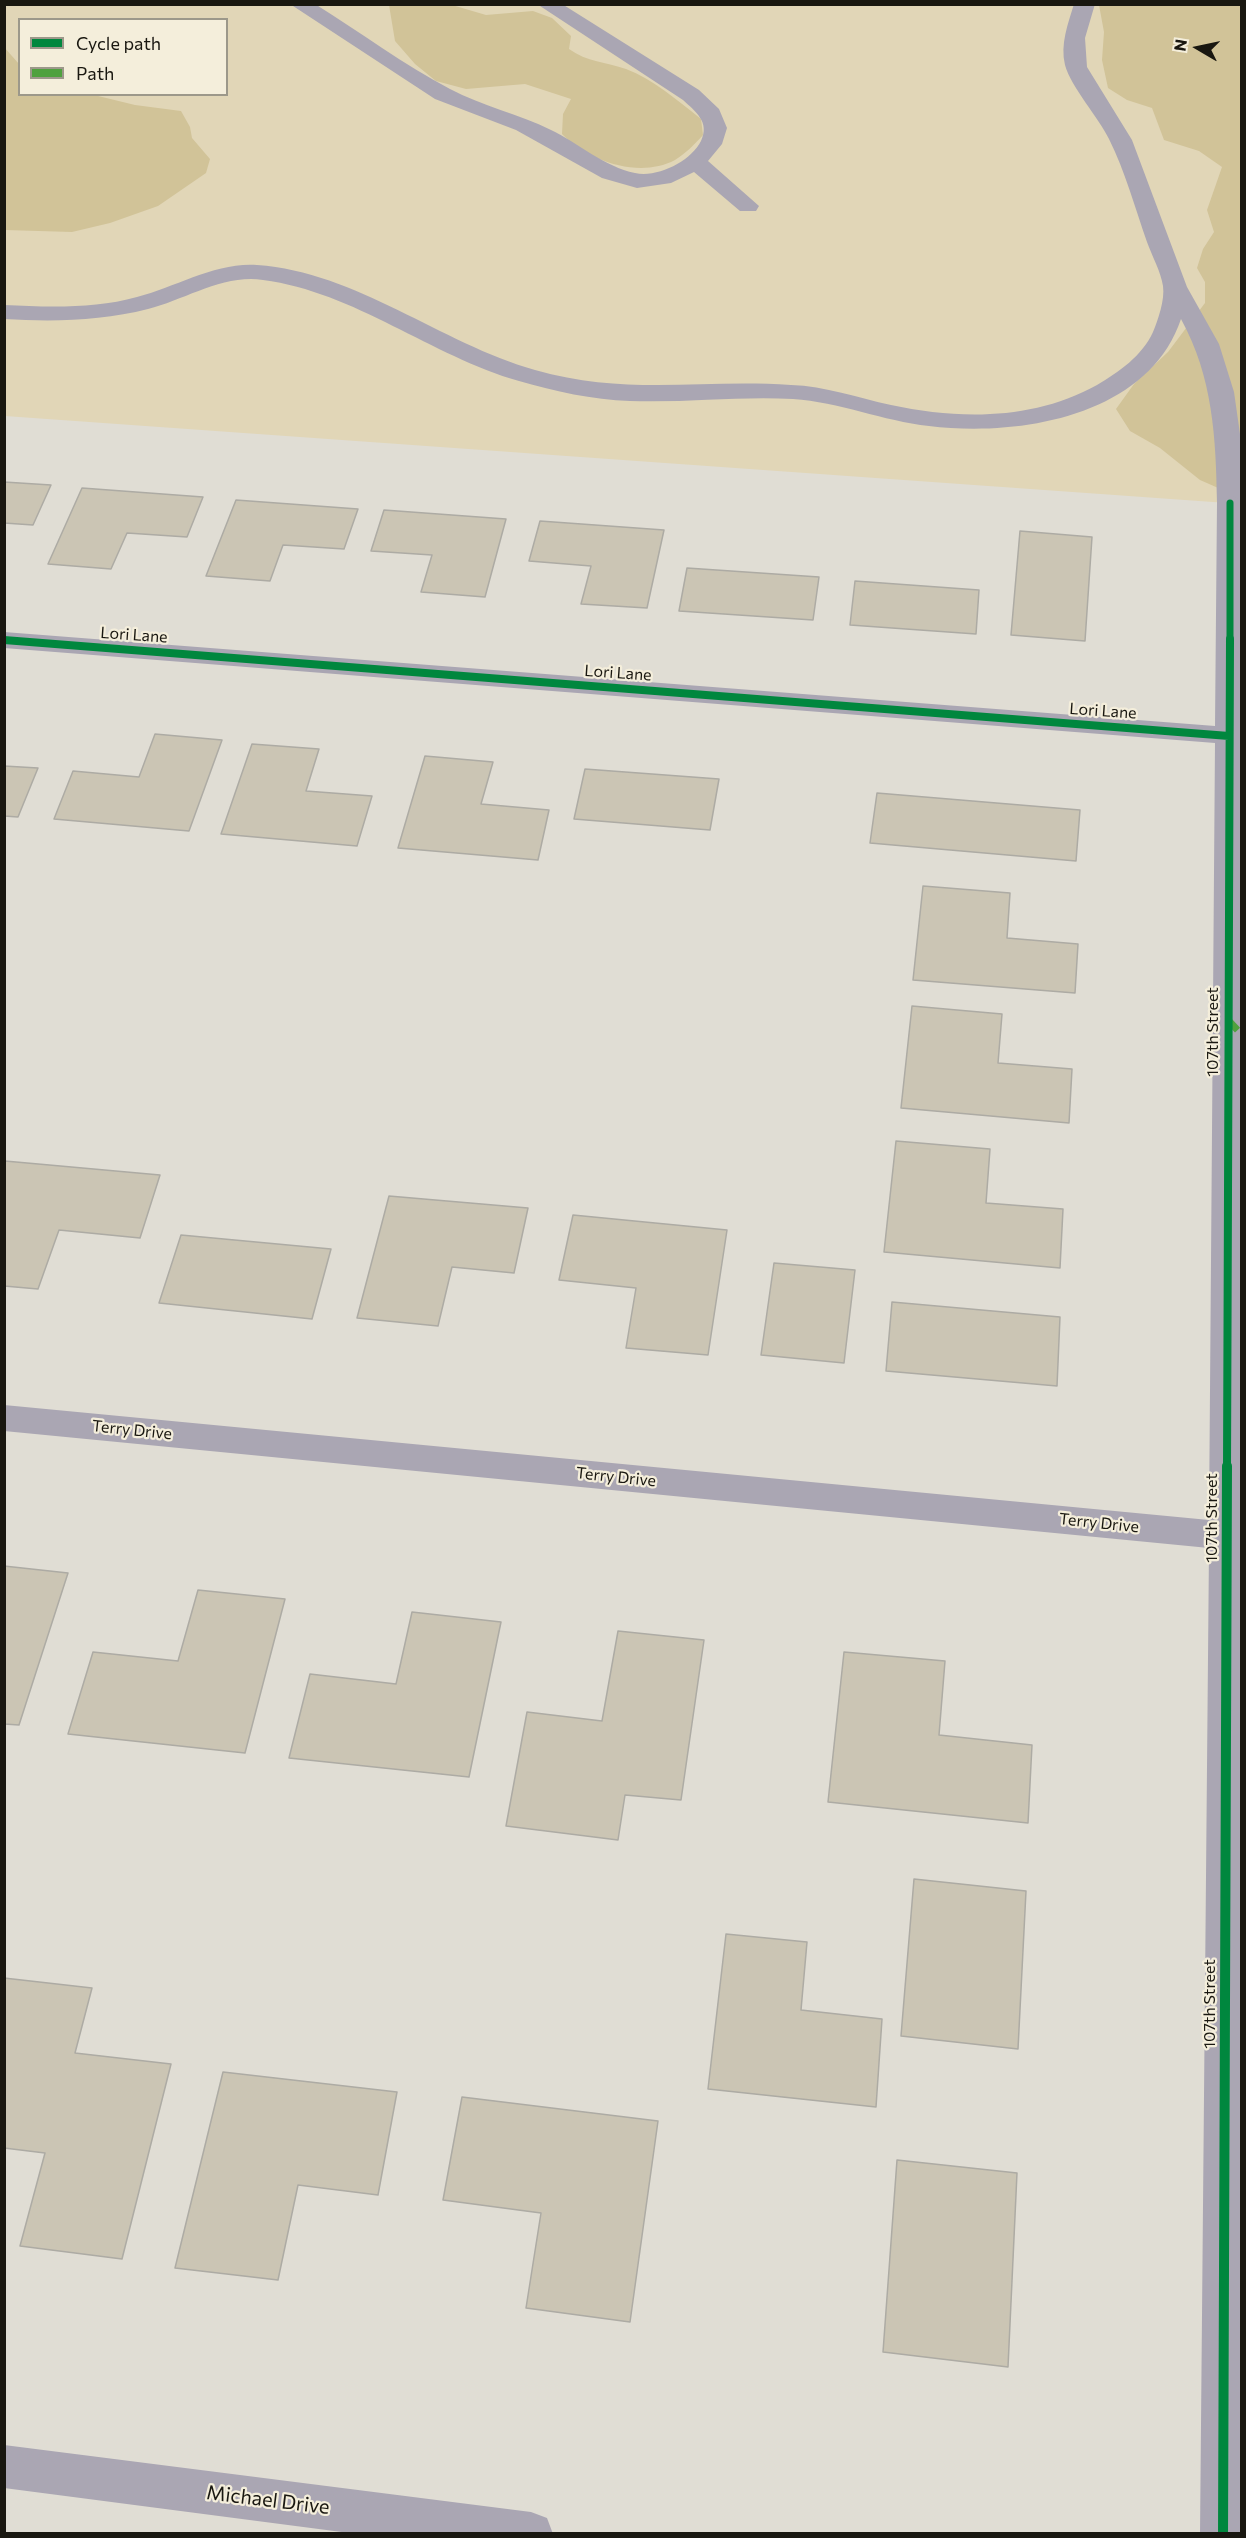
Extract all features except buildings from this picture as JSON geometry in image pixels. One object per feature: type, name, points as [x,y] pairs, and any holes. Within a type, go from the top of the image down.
[{"type":"street","points":[[300,4],[443,94],[524,125],[564,145],[610,173],[637,181],[663,178],[695,162],[711,144],[716,128],[711,114],[691,95],[547,4]]},
{"type":"street","name":"107th Street","points":[[1086,4],[1074,38],[1076,67],[1121,140],[1175,287],[1207,344],[1222,392],[1229,449],[1230,736],[1223,2534]]},
{"type":"street","points":[[695,162],[748,206]]},
{"type":"street","points":[[4,312],[66,314],[108,310],[142,303],[221,278],[255,271],[314,283],[504,368],[585,390],[627,394],[794,392],[837,399],[900,414],[964,421],[1014,421],[1065,409],[1096,397],[1131,374],[1156,351],[1170,322],[1175,287]]},
{"type":"street","name":"Lori Lane","points":[[4,640],[1230,736]]},
{"type":"street","name":"Terry Drive","points":[[4,1418],[1227,1536]]},
{"type":"street","name":"Michael Drive","points":[[4,2466],[531,2534]]},
{"type":"shaded area","points":[[4,5],[1241,5],[1241,504],[5,416]]},
{"type":"shaded area","points":[[389,5],[452,5],[486,15],[533,11],[552,18],[571,36],[569,49],[590,59],[636,73],[656,84],[701,119],[703,135],[679,158],[661,165],[646,168],[630,167],[600,159],[573,144],[562,134],[563,114],[571,99],[525,84],[466,89],[436,81],[415,64],[395,41]]},
{"type":"shaded area","points":[[1099,5],[1241,5],[1241,498],[1200,480],[1160,448],[1130,431],[1116,409],[1134,384],[1168,352],[1205,303],[1205,282],[1197,268],[1203,249],[1214,232],[1207,210],[1222,167],[1199,151],[1164,140],[1152,108],[1127,100],[1108,88],[1102,60],[1104,32]]},
{"type":"shaded area","points":[[4,47],[18,63],[18,96],[98,96],[135,105],[181,111],[190,127],[192,138],[210,159],[206,173],[158,206],[110,223],[72,232],[5,230]]},
{"type":"marked path","points":[[1228,1020],[1242,1035]]},
{"type":"cycle path","points":[[1223,2534],[1230,503]]},
{"type":"cycle path","points":[[4,640],[1229,736]]}]
